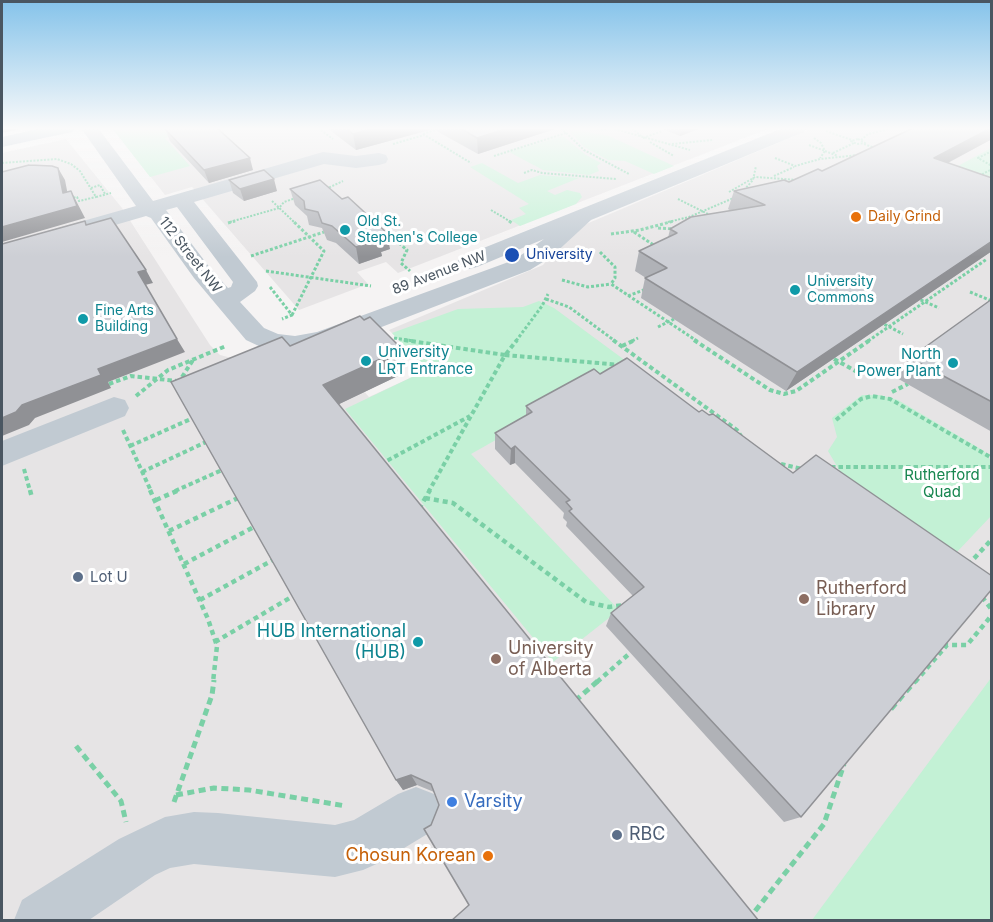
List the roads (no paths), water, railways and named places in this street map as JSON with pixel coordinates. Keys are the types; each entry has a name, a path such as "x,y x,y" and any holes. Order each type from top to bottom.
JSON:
{"street":[{"name":"112 Street NW","path":"121,171 148,208 158,214 225,300 254,332"},
{"path":"2,251 277,171"},
{"name":"89 Avenue NW","path":"254,332 395,290 584,215 708,171"},
{"path":"188,196 245,282 246,286 240,292 225,300"},
{"path":"254,332 273,342 296,345 322,340 528,262 543,252 584,215"},
{"path":"12,460 111,396"},
{"path":"42,921 151,850 194,838 335,851 363,844 416,812"}],"place":[{"name":"Daily Grind","path":"856,217"},
{"name":"Old St. Stephen's College","path":"345,230"},
{"name":"University","path":"512,255"},
{"name":"University Commons","path":"795,290"},
{"name":"Fine Arts Building","path":"83,319"},
{"name":"University LRT Entrance","path":"366,361"},
{"name":"North Power Plant","path":"953,363"},
{"name":"Lot U","path":"78,577"},
{"name":"Rutherford Library","path":"804,599"},
{"name":"HUB International (HUB)","path":"418,642"},
{"name":"University of Alberta","path":"496,659"},
{"name":"Varsity","path":"452,802"},
{"name":"RBC","path":"617,835"},
{"name":"Chosun Korean","path":"488,856"}],"park label":[{"name":"Rutherford Quad","path":"942,484"}]}
